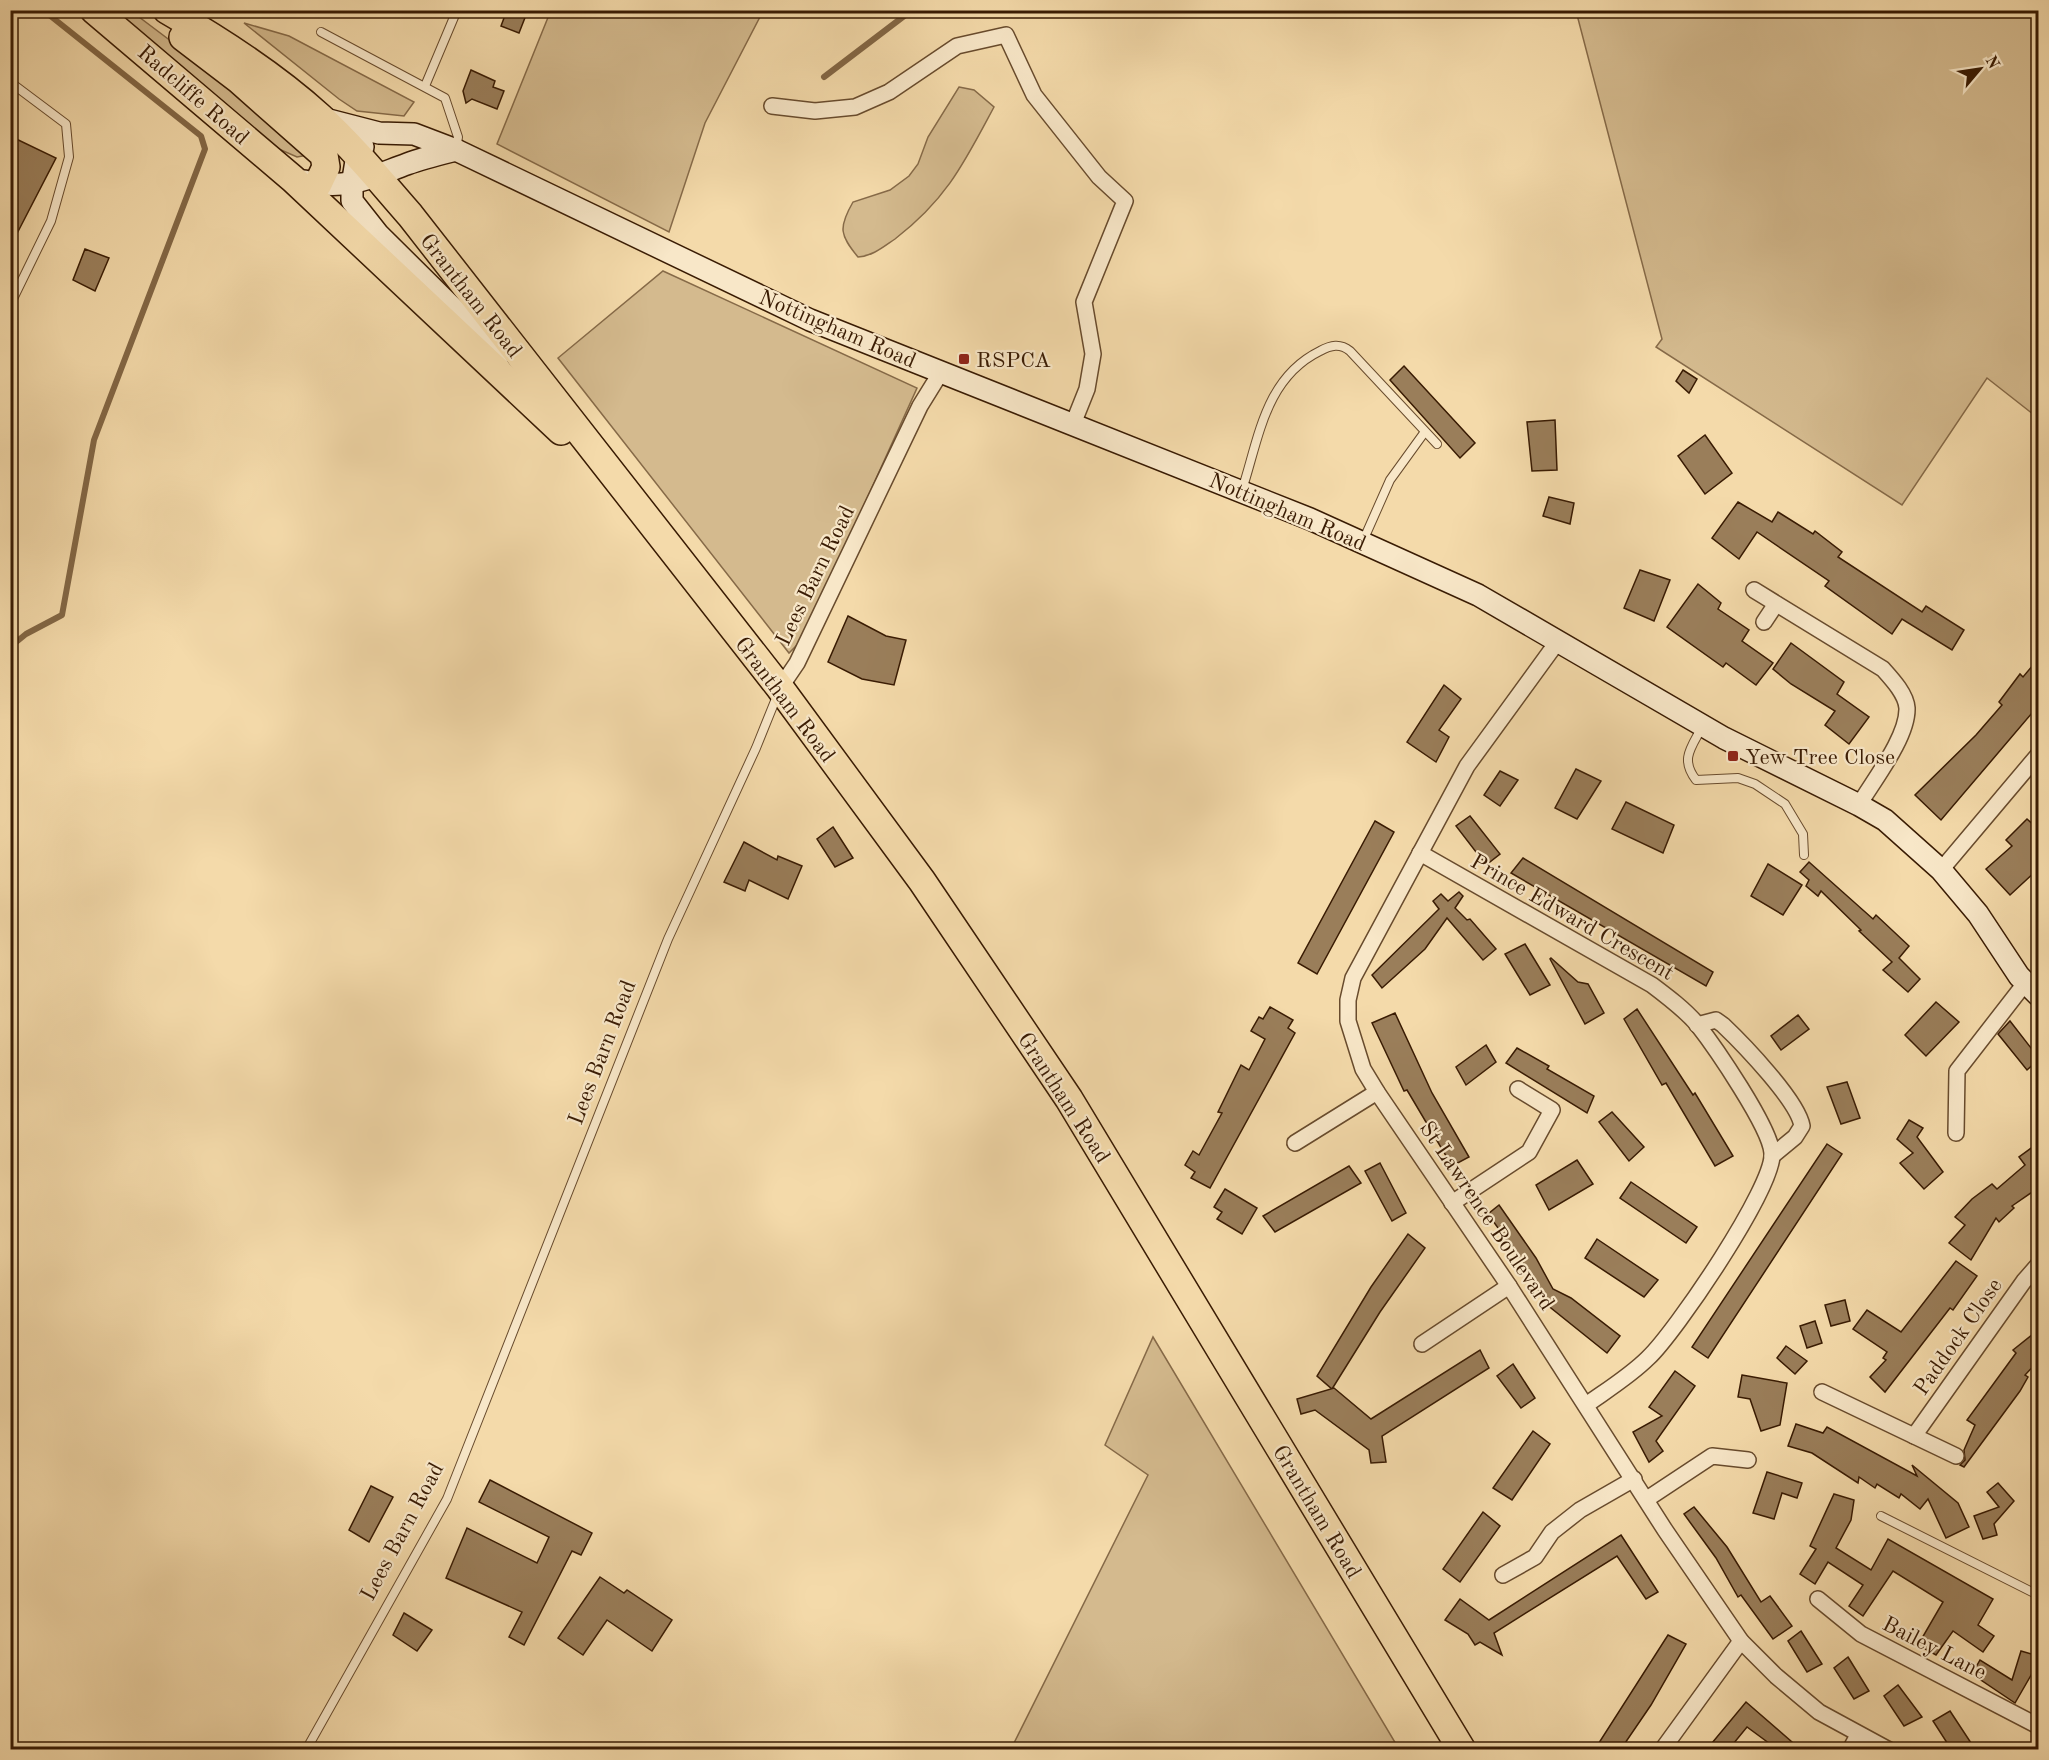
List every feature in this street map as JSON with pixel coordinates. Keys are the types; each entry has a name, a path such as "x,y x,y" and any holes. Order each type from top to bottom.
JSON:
{"highway":[{"name":"Radcliffe Road","path":"94,10 305,181"},
{"path":"149,10 238,79 324,155 326,167 305,181"},
{"name":"Radcliffe Road","path":"166,10 208,34 264,71 320,117"},
{"name":"Grantham Road","path":"320,117 410,215 615,480 780,688 922,881 1069,1099 1462,1749"},
{"name":"Grantham Road","path":"305,181 507,382 615,480"}],"street":[{"path":"772,106 815,111 855,107 889,92 957,46 1006,34 1034,94 1099,177 1125,201 1084,302 1093,354 1087,389 1073,424"},
{"name":"Nottingham Road","path":"320,117 379,133 414,134 456,150 810,320 1363,542 1478,595 1703,726 1885,820 1941,870 1978,914 2001,952 2032,989"},
{"path":"379,133 357,155 351,185 352,201 369,224 486,341 507,382"},
{"path":"305,181 351,185 407,164 456,150"},
{"name":"Lees Barn Road","path":"780,688 797,663 920,406 941,372"},
{"path":"1754,590 1883,669 1898,686 1907,708 1901,732 1859,805"},
{"path":"1764,622 1776,604"},
{"name":"St Lawrence Boulevard","path":"1558,641 1467,766 1359,964 1348,1000 1348,1021 1352,1036 1364,1069 1377,1092 1509,1286 1741,1641 1776,1676 1819,1712 1858,1735 1889,1749"},
{"path":"1941,870 2038,755"},
{"name":"Prince Edward Crescent","path":"1420,853 1652,985 1678,1005 1697,1025 1764,1128 1772,1156"},
{"path":"1956,1133 1957,1071 2032,989"},
{"path":"1586,1405 1647,1360 1671,1334 1760,1195 1772,1156 1795,1137 1802,1126 1800,1116 1768,1073 1723,1025 1716,1020 1697,1025"},
{"path":"1452,1203 1528,1152 1552,1110 1518,1089"},
{"path":"1295,1143 1377,1092"},
{"name":"Paddock Close","path":"1914,1436 2024,1281 2038,1265"},
{"path":"1422,1344 1509,1286"},
{"path":"1822,1392 1956,1456"},
{"path":"1647,1499 1712,1456 1748,1460"},
{"path":"1503,1575 1535,1557 1552,1532 1580,1510 1634,1479"},
{"name":"Bailey Lane","path":"1818,1599 1861,1634 2038,1726"},
{"path":"1662,1749 1741,1641"},
{"path":"1850,1749 1858,1735"}],"lane":[{"path":"425,86 457,10"},
{"path":"321,32 445,98 458,137 456,150"},
{"path":"10,82 66,124 69,157 51,221 10,306"},
{"path":"1241,492 1256,434 1280,387 1306,360 1332,346 1338,345 1350,351 1424,433 1437,444"},
{"path":"1363,542 1390,480 1424,433"},
{"name":"Lees Barn Road","path":"306,1749 447,1499 668,939 756,748 780,688"},
{"path":"1703,726 1687,757 1688,769 1696,780 1738,778 1755,784 1785,804 1803,834 1804,855"},
{"path":"1881,1516 2038,1595"}],"shaded area":[{"path":"551,10 763,11 705,123 669,232 497,144"},
{"path":"105,11 131,11 196,60 308,155 297,157 272,146"},
{"path":"1576,11 2038,11 2038,418 1987,378 1902,505 1656,347 1662,339"},
{"path":"244,23 289,36 414,102 404,116 357,111"},
{"path":"959,87 974,90 994,107 963,163 941,194 913,224 878,251 858,257 843,231 845,218 853,202 890,190 909,176 918,164 928,137"},
{"path":"663,271 917,388 804,638 789,653 558,358"},
{"path":"1153,1337 1399,1749 1011,1749 1148,1475 1105,1445"}],"building":[{"path":"507,10 528,10 519,33 501,26"},
{"path":"471,70 495,81 493,87 504,91 497,109 472,99 466,103 463,91"},
{"path":"10,136 56,158 10,247"},
{"path":"85,249 109,258 95,291 73,280"},
{"path":"1404,366 1475,443 1460,458 1390,380"},
{"path":"1683,370 1697,379 1689,393 1676,381"},
{"path":"1555,420 1557,470 1532,471 1527,422"},
{"path":"1705,435 1732,473 1705,494 1678,456"},
{"path":"1549,497 1574,503 1570,524 1543,516"},
{"path":"1738,502 1772,522 1778,512 1813,534 1815,531 1842,552 1838,557 1922,612 1926,606 1964,630 1952,650 1902,619 1892,634 1825,586 1829,581 1757,532 1739,559 1712,538"},
{"path":"1640,570 1670,580 1654,621 1624,608"},
{"path":"1698,584 1721,603 1718,609 1749,630 1742,641 1773,663 1756,685 1726,663 1723,667 1667,627"},
{"path":"848,616 886,636 906,640 894,685 862,679 828,662"},
{"path":"1791,643 1844,682 1837,694 1869,717 1849,744 1825,725 1835,711 1791,684 1773,669"},
{"path":"2038,659 2038,706 1941,820 1915,795 1976,735 2002,705 1999,702 2020,674 2023,677"},
{"path":"1444,685 1461,699 1439,730 1449,737 1436,762 1407,742"},
{"path":"1576,769 1601,781 1577,819 1555,808"},
{"path":"1500,771 1518,780 1500,806 1484,795"},
{"path":"1626,802 1674,825 1663,853 1612,829"},
{"path":"1470,816 1500,854 1486,865 1456,826"},
{"path":"2027,819 2038,829 2038,869 2010,895 1986,869 2012,846 2006,840"},
{"path":"1375,821 1394,832 1317,974 1298,963"},
{"path":"833,827 853,858 835,867 817,839"},
{"path":"744,842 777,860 778,856 802,866 788,899 749,880 745,891 724,882"},
{"path":"1523,858 1713,972 1706,986 1511,873"},
{"path":"1809,862 1873,919 1876,915 1909,946 1899,958 1920,979 1908,992 1883,970 1892,962 1821,891 1818,896 1806,886 1809,880 1800,872"},
{"path":"1768,864 1802,885 1783,915 1751,896"},
{"path":"1459,892 1463,896 1455,908 1467,920 1470,919 1496,949 1483,960 1447,918 1425,949 1382,988 1372,975 1439,909 1433,901 1441,894 1448,901"},
{"path":"1525,944 1550,985 1530,995 1505,954"},
{"path":"1551,958 1578,982 1588,984 1604,1013 1585,1024"},
{"path":"1936,1002 1959,1022 1926,1056 1905,1035"},
{"path":"1270,1007 1293,1020 1288,1028 1295,1033 1210,1188 1191,1178 1195,1172 1185,1165 1193,1151 1199,1155 1222,1113 1218,1112 1241,1065 1249,1070 1265,1039 1251,1031 1259,1017 1263,1019"},
{"path":"1637,1009 1693,1095 1695,1093 1733,1156 1715,1166 1666,1083 1662,1085 1624,1019"},
{"path":"1395,1013 1432,1093 1469,1157 1452,1166 1407,1090 1404,1091 1372,1023"},
{"path":"1798,1015 1809,1029 1781,1050 1771,1036"},
{"path":"2010,1021 2038,1057 2038,1060 2027,1070 1998,1034"},
{"path":"1486,1045 1496,1062 1466,1085 1456,1067"},
{"path":"1517,1048 1549,1066 1547,1069 1594,1096 1587,1113 1506,1063"},
{"path":"1847,1082 1860,1118 1841,1124 1827,1087"},
{"path":"1612,1112 1644,1147 1629,1161 1599,1122"},
{"path":"1909,1120 1923,1128 1917,1137 1943,1172 1924,1189 1900,1163 1913,1153 1897,1139"},
{"path":"2038,1143 2038,1188 2012,1206 2014,1208 1999,1222 1996,1218 1971,1260 1949,1243 1965,1225 1955,1217 1972,1199 1992,1184 1997,1189 2025,1165 2019,1157"},
{"path":"1827,1144 1842,1154 1708,1358 1692,1347"},
{"path":"1577,1160 1593,1184 1549,1210 1536,1185"},
{"path":"1380,1163 1406,1213 1392,1221 1365,1171"},
{"path":"1349,1166 1361,1183 1275,1232 1263,1216"},
{"path":"1631,1182 1697,1227 1686,1243 1620,1198"},
{"path":"1225,1189 1257,1208 1242,1234 1217,1219 1222,1212 1214,1207"},
{"path":"1499,1205 1536,1258 1553,1289 1571,1298 1620,1336 1607,1353 1546,1304 1523,1263 1488,1214"},
{"path":"1408,1234 1425,1248 1380,1312 1332,1389 1317,1376 1371,1287"},
{"path":"1597,1239 1658,1280 1644,1297 1585,1258"},
{"path":"1956,1261 1977,1276 1953,1310 1950,1308 1885,1392 1870,1377 1886,1360 1883,1358 1887,1352 1853,1329 1867,1310 1901,1332"},
{"path":"1845,1300 1850,1321 1831,1326 1825,1305"},
{"path":"1815,1321 1822,1343 1807,1348 1800,1326"},
{"path":"2038,1330 2038,1361 2025,1375 2028,1377 2020,1391 1964,1467 1960,1465 1965,1460 1964,1450 1975,1425 1967,1420 2016,1353 2013,1350"},
{"path":"1786,1346 1807,1361 1795,1374 1777,1358"},
{"path":"1480,1350 1489,1368 1382,1436 1386,1462 1371,1463 1369,1450 1315,1410 1301,1414 1297,1399 1334,1388 1371,1419"},
{"path":"1513,1364 1535,1398 1521,1408 1497,1376"},
{"path":"1675,1371 1695,1386 1656,1441 1663,1451 1649,1462 1633,1432 1662,1416 1649,1407"},
{"path":"1742,1375 1787,1383 1780,1425 1761,1431 1750,1399 1738,1397"},
{"path":"1796,1424 1823,1433 1827,1427 1917,1476 1912,1465 1958,1503 1969,1527 1946,1538 1928,1499 1920,1509 1901,1494 1899,1498 1877,1484 1875,1488 1859,1477 1858,1483 1812,1453 1788,1446"},
{"path":"1533,1431 1550,1444 1512,1500 1493,1488"},
{"path":"1767,1472 1802,1483 1797,1498 1782,1493 1774,1519 1753,1513"},
{"path":"490,1480 592,1533 581,1555 572,1551 524,1645 509,1637 522,1612 446,1578 467,1528 537,1563 549,1537 479,1502"},
{"path":"1998,1483 2014,1501 1994,1524 1997,1535 1983,1539 1974,1516 1999,1507 1987,1492"},
{"path":"371,1486 393,1497 369,1542 349,1530"},
{"path":"1834,1494 1854,1500 1851,1520 1836,1548 1871,1570 1888,1539 1993,1599 1978,1625 1994,1636 1983,1652 1953,1631 1936,1655 1918,1645 1943,1602 1893,1571 1863,1616 1849,1606 1863,1585 1828,1562 1815,1584 1800,1574 1816,1549 1810,1546"},
{"path":"1694,1507 1727,1547 1761,1602 1770,1596 1792,1626 1773,1639 1741,1595 1738,1597 1716,1558 1684,1514"},
{"path":"1483,1512 1500,1526 1460,1582 1443,1569"},
{"path":"1621,1535 1658,1592 1646,1599 1617,1556 1494,1633 1502,1655 1480,1642 1475,1645 1468,1634 1445,1620 1460,1599 1489,1620"},
{"path":"600,1577 624,1593 627,1590 672,1620 652,1651 607,1620 583,1655 558,1638"},
{"path":"404,1613 432,1630 417,1651 393,1635"},
{"path":"1801,1631 1822,1664 1807,1672 1788,1641"},
{"path":"1668,1635 1686,1644 1651,1705 1621,1749 1595,1749"},
{"path":"2021,1651 2038,1656 2038,1671 2034,1670 2015,1703 1972,1674 1980,1660 2012,1680"},
{"path":"1848,1657 1869,1691 1854,1699 1834,1668"},
{"path":"1898,1685 1922,1717 1904,1726 1884,1696"},
{"path":"1746,1702 1800,1749 1777,1749 1747,1727 1729,1749 1707,1749"},
{"path":"1950,1711 1975,1749 1951,1749 1933,1721"}],"waterway":[{"path":"10,647 26,634 62,615 94,440 205,149 201,136 43,10"},
{"path":"824,77 912,10"}],"place":[{"name":"RSPCA","path":"964,359"},
{"name":"Yew Tree Close","path":"1733,756"}]}
